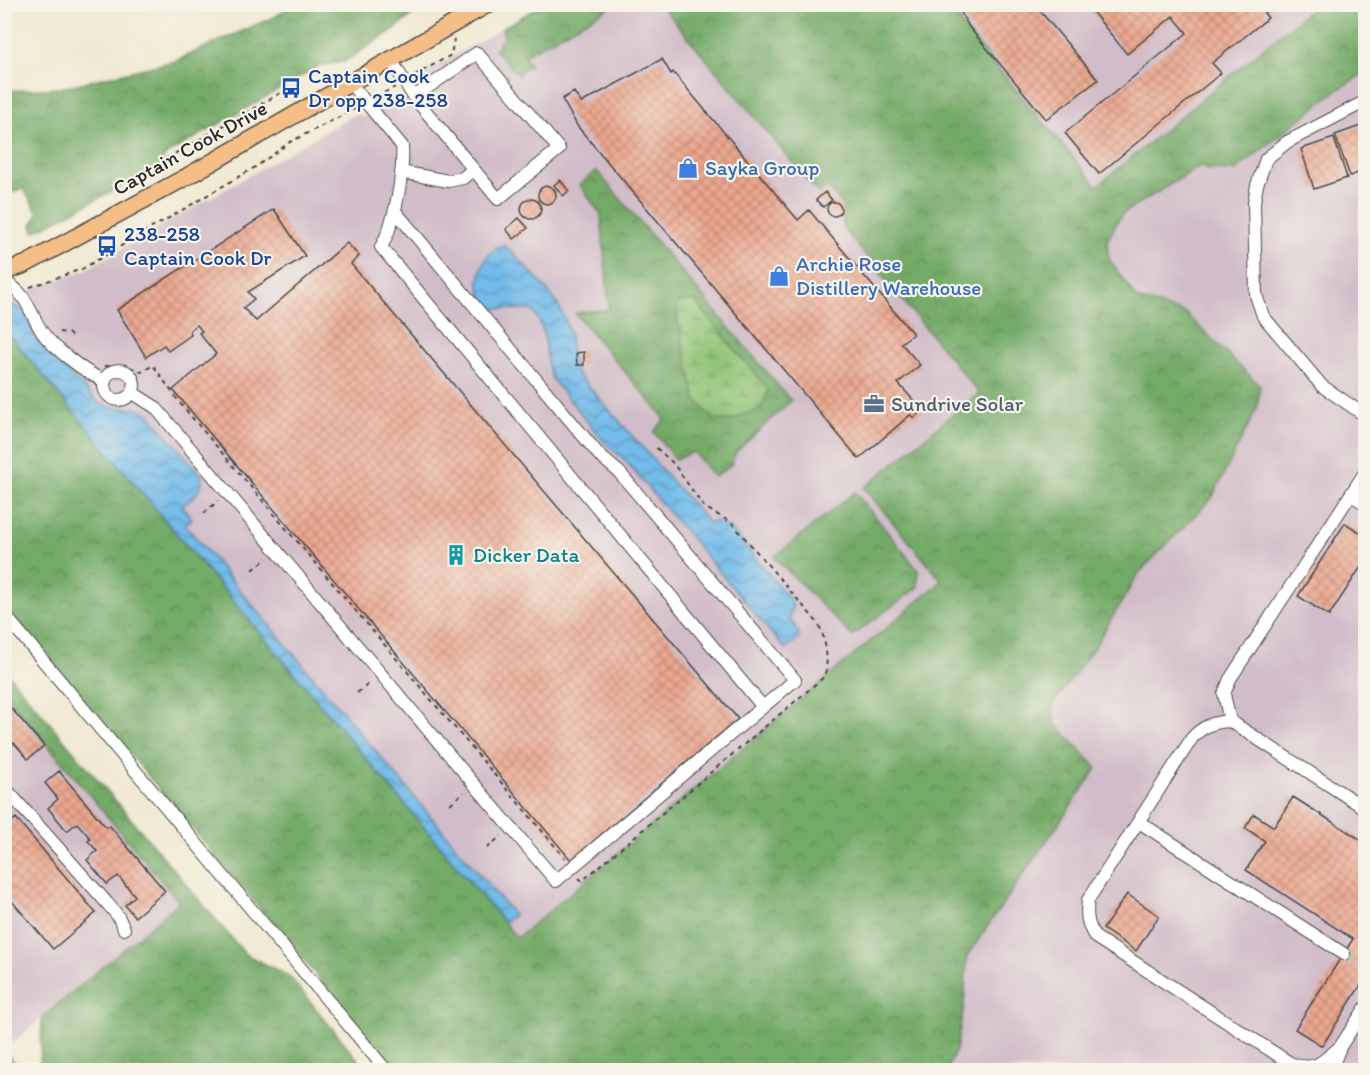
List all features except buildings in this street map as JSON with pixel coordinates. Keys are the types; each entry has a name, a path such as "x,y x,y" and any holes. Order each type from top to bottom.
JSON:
{"main road":[{"name":"Captain Cook Drive","path":"4,272 26,264 188,176 488,4"}],"street":[{"path":"392,60 414,97 498,199 559,149 477,53 414,97"},
{"path":"350,83 402,146 395,211 391,228 381,247 763,707"},
{"path":"1365,101 1287,142 1266,159 1254,202 1256,296 1263,316 1322,387 1365,416"},
{"path":"401,172 448,181 463,178 473,169"},
{"path":"133,393 155,407 556,881 795,680 619,472 600,456 395,211"},
{"path":"4,281 19,291 30,306 44,334 95,377 105,381"},
{"path":"124,371 134,380 133,393 122,400 113,399 106,394 105,381 110,373 124,371"},
{"path":"1230,721 1224,694 1230,679 1365,471"},
{"path":"1351,495 1365,504"},
{"path":"4,614 386,1071"},
{"path":"1340,1047 1316,1067 1304,1068 1290,1063 1095,937 1086,915 1088,900 1196,733 1201,728 1215,722 1230,721 1365,808"},
{"path":"5,790 118,916 124,929"},
{"path":"1139,822 1344,954"},
{"path":"1331,1071 1340,1047 1365,1007"}],"path":[{"path":"19,291 82,269 257,166 290,142 367,103 451,55 458,22"},
{"path":"167,158 291,87"},
{"path":"99,366 124,365 142,372 153,364 179,402 570,863"},
{"path":"239,483 244,479"},
{"path":"204,513 223,497"},
{"path":"287,541 293,536"},
{"path":"253,570 271,554"},
{"path":"392,665 398,660"},
{"path":"357,693 375,678"},
{"path":"485,775 491,770"},
{"path":"450,804 468,789"},
{"path":"522,818 528,813"},
{"path":"487,848 505,832"}],"shaded area":[{"path":"542,5 661,5 818,193 827,187 842,204 843,228 979,393 864,488 943,581 517,938 5,329 4,300 11,297 19,301 30,296 29,290 85,270 357,113 362,117 385,104 381,98 387,95 394,103 404,96 399,88"},
{"path":"951,5 1316,5 1097,187 965,29"},
{"path":"1365,72 1365,1070 947,1070 956,1050 964,1005 967,956 1096,768 1054,722 1053,704 1095,646 1139,573 1212,498 1185,313 1137,299 1109,259 1106,241 1122,214 1202,165 1332,94"},
{"path":"4,694 180,902 5,1049 4,1049"}],"green space":[{"path":"606,4 609,8 524,55 530,65 520,71 519,76 495,50 504,36 502,28 542,5"},
{"path":"291,5 425,5 395,29 344,62 319,66 164,156 162,165 34,232 32,225 38,213 23,188 5,195 5,91 60,88 175,61 280,14"},
{"path":"661,5 950,5 965,29 1097,186 1316,5 1365,5 1365,72 1332,94 1235,171 1207,170 1202,165 1122,214 1107,241 1109,259 1137,299 1185,313 1260,386 1257,408 1212,498 1139,573 1095,646 1053,704 1054,722 1097,768 967,956 964,1005 956,1050 947,1070 396,1070 5,606 4,329 517,938 942,581 864,488 979,393 843,228 842,204 827,187 818,193"},
{"path":"596,170 791,401 736,452 731,465 714,477 694,452 675,459 654,432 665,419 575,313 609,309 601,215 580,185","holes":["694,300 767,390 761,408 714,420 696,399 677,316"]},
{"path":"694,300 768,390 761,408 731,420 713,420 696,399 677,316 678,303"},
{"path":"855,492 918,570 918,587 852,636 774,557"},
{"path":"4,669 245,954 289,976 360,1062 364,1070 5,1070 5,1052 19,1067 40,1066 42,1018 179,902 5,694"}],"water":[{"path":"504,246 537,278 560,308 569,331 576,372 709,523 716,521 731,529 790,599 793,608 789,618 798,631 799,638 785,649 622,457 607,445 552,379 542,327 532,310 492,308 484,299 479,286 480,271 487,257"},
{"path":"11,306 24,311 36,340 99,403 111,407 139,409 148,413 201,474 200,489 182,506 192,519 185,525 514,915 504,922 5,330 4,312"}],"tunnel":[{"path":"1344,954 1366,968"}],"place":[{"name":"Captain Cook Dr opp 238-258","path":"291,88"},
{"name":"Sayka Group","path":"688,168"},
{"name":"238-258 Captain Cook Dr","path":"107,246"},
{"name":"Archie Rose Distillery Warehouse","path":"779,276"},
{"name":"Sundrive Solar","path":"874,404"},
{"name":"Dicker Data","path":"456,555"}]}
